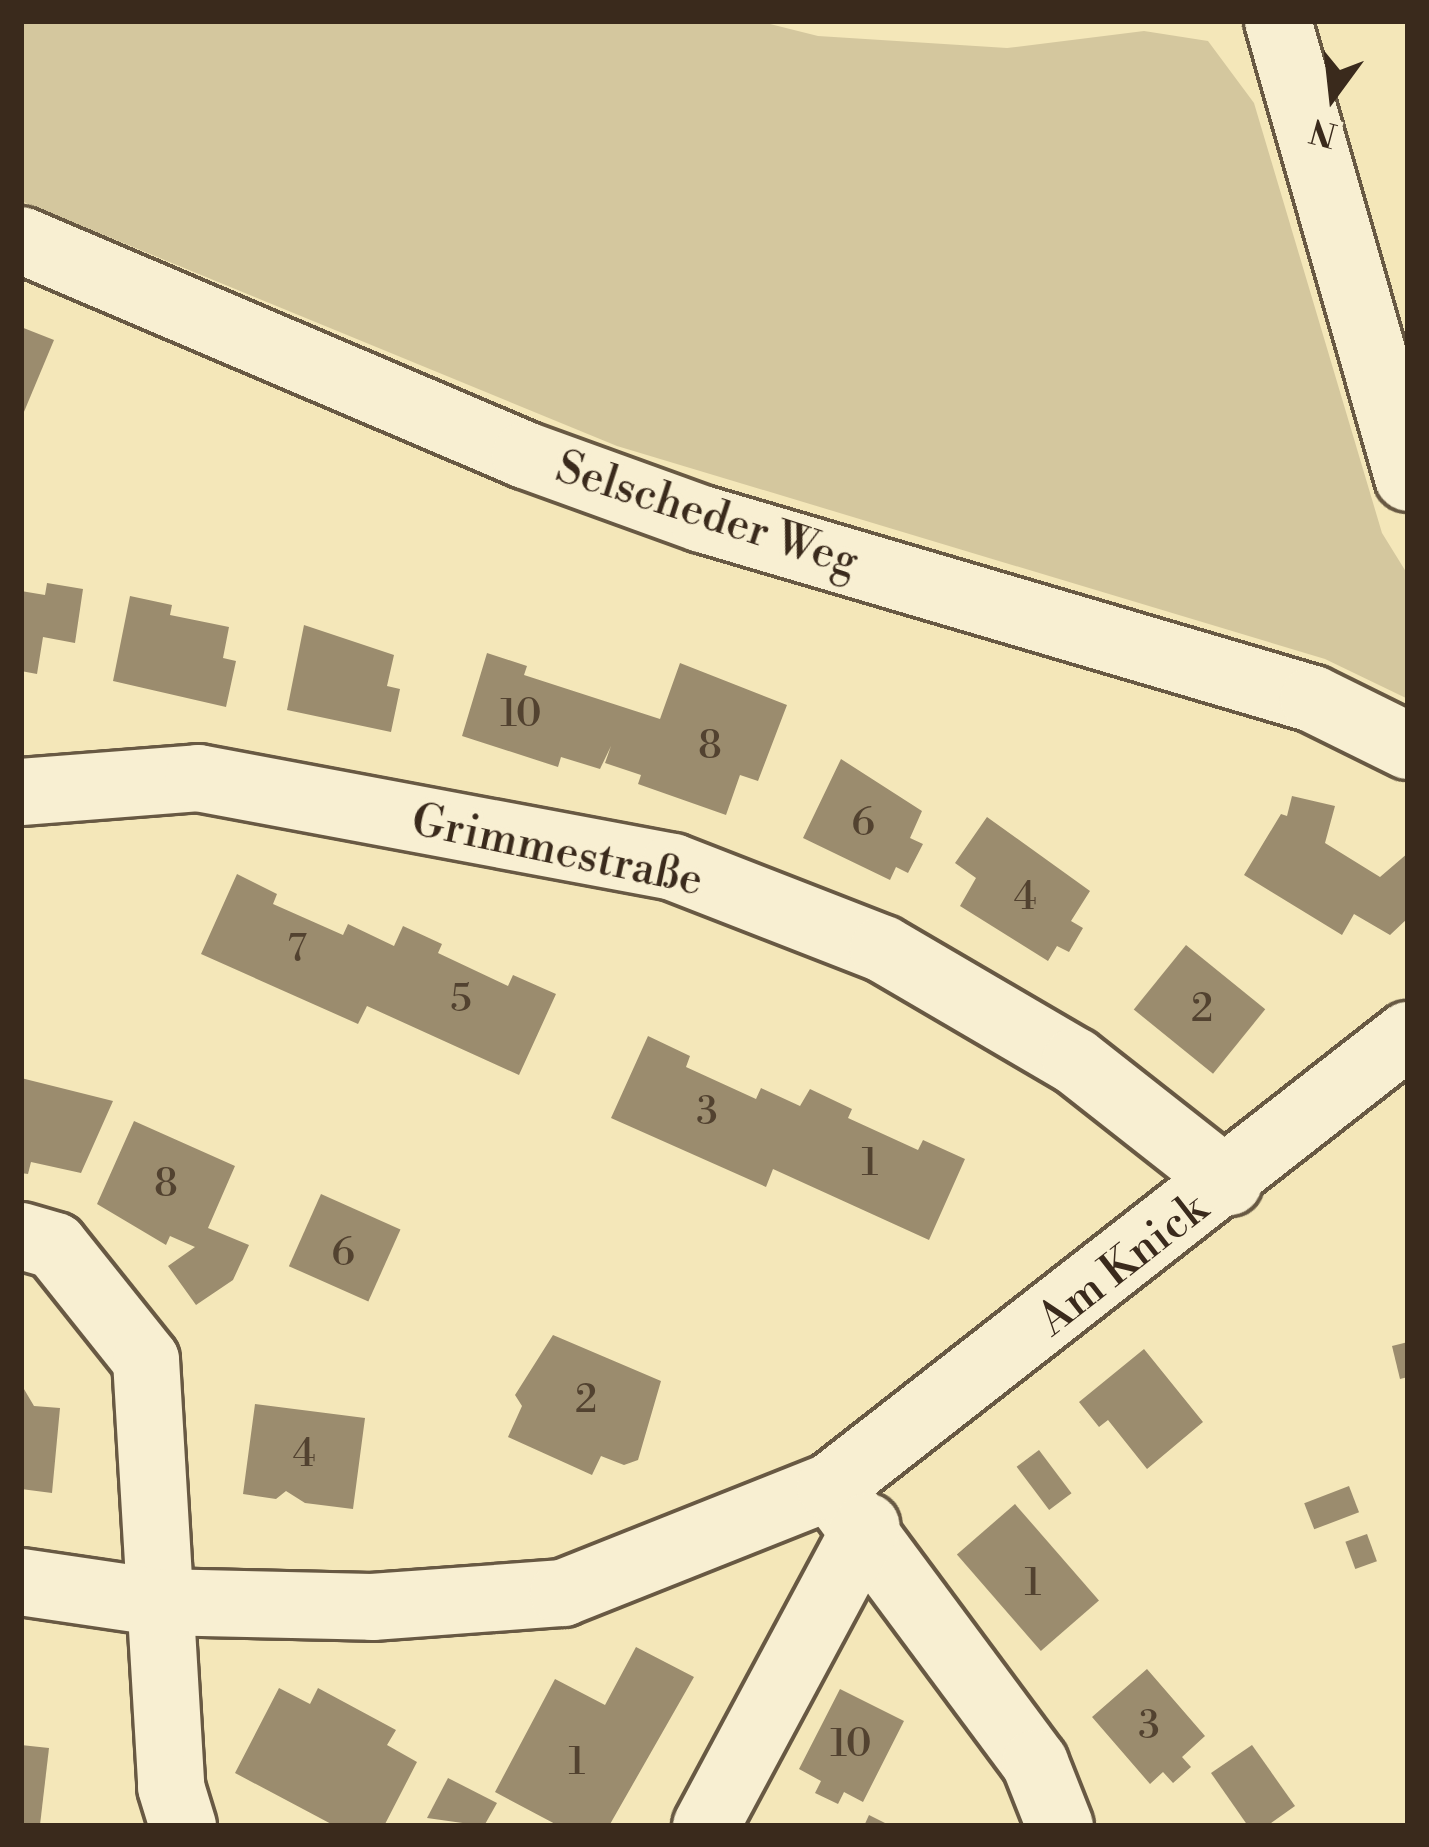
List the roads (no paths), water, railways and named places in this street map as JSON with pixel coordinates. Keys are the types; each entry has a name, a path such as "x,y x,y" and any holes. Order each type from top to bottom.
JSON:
{"street":[{"path":"1278,21 1408,478"},
{"name":"Selscheder Weg","path":"21,240 547,463 702,519 1312,699 1408,746"},
{"name":"Grimmestraße","path":"21,792 198,778 674,867 883,949 1075,1061 1229,1182"},
{"name":"Am Knick","path":"21,1582 158,1602 372,1607 563,1593 849,1506 1408,1035"},
{"path":"21,1236 56,1246 146,1360 171,1787 183,1826"},
{"path":"849,1506 1035,1763 1060,1826"},
{"name":"Am Knick","path":"706,1826 849,1506"}]}
